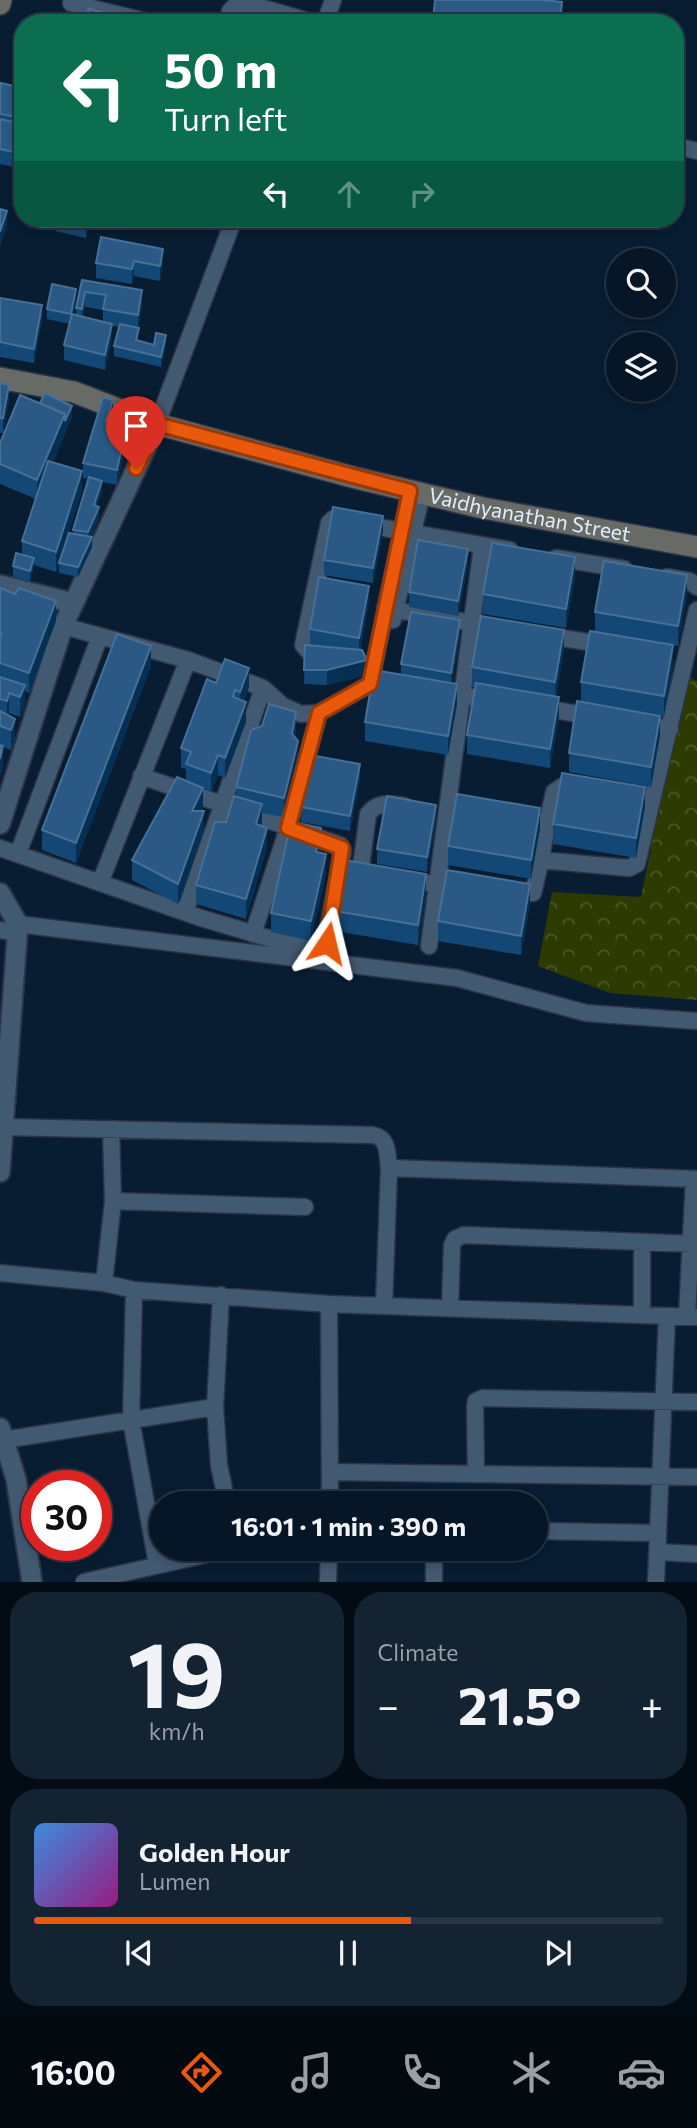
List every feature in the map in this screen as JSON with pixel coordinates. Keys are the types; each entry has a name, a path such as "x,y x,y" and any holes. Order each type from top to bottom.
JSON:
{"main road":[{"name":"Vaidhyanathan Street","path":"0,378 74,391 157,424 416,492 483,508 697,547"}],"street":[{"path":"71,3 116,14"},
{"path":"231,14 235,6 253,5 284,14"},
{"path":"0,824 63,626 157,424 231,228"},
{"path":"375,684 367,662 407,532 416,492"},
{"path":"336,657 310,653 303,645 322,582 329,523 333,519 690,581 697,587"},
{"path":"429,946 437,884 441,810 463,695 482,546"},
{"path":"0,585 74,603"},
{"path":"386,602 497,627"},
{"path":"375,684 386,602"},
{"path":"541,860 629,867 637,864 648,797 670,729 679,658 697,610"},
{"path":"63,626 188,660 263,688 293,711 311,715 375,684 463,695 670,729"},
{"path":"521,631 621,648"},
{"path":"18,853 100,636"},
{"path":"100,883 188,660"},
{"path":"185,912 263,688"},
{"path":"253,933 288,828 319,713"},
{"path":"0,848 185,912 288,944 324,947 343,851 340,845 141,776"},
{"path":"339,873 533,893 554,792 558,788 602,791"},
{"path":"373,877 368,814 374,807 383,804 441,810"},
{"path":"510,818 547,823"},
{"path":"0,893 12,929 0,1171"},
{"path":"12,929 457,978 586,1013 697,1021"},
{"path":"4,1126 381,1137 385,1142 389,1168 384,1306"},
{"path":"104,1283 113,1201 111,1129"},
{"path":"0,1273 104,1283 134,1290 329,1304 692,1316 696,1179 389,1168"},
{"path":"113,1201 305,1207"},
{"path":"450,1308 452,1245 464,1235 694,1243"},
{"path":"642,1242 642,1315"},
{"path":"134,1290 131,1420 157,1564"},
{"path":"221,1295 215,1407 219,1465 224,1491"},
{"path":"329,1304 330,1491"},
{"path":"656,1582 667,1316"},
{"path":"476,1474 476,1401 483,1398 697,1402"},
{"path":"32,1582 1,1434 131,1420 215,1407"},
{"path":"330,1472 697,1477"},
{"path":"548,1531 658,1533"},
{"path":"657,1552 697,1554"},
{"path":"84,1582 172,1561"},
{"path":"328,1582 329,1561"},
{"path":"434,1561 434,1582"}],"green space":[{"path":"686,676 697,681 697,1000 610,993 538,966 552,892 641,897"}],"building":[{"path":"435,0 562,2 561,14 434,14"},
{"path":"89,9 109,14 87,14"},
{"path":"1,83 14,86 14,116 0,114"},
{"path":"0,119 14,122 14,152 0,149"},
{"path":"0,209 7,211 0,232"},
{"path":"101,237 163,249 160,266 134,261 132,269 96,263"},
{"path":"82,280 142,290 138,315 103,309 106,295 85,292 82,309 76,308"},
{"path":"52,284 76,289 71,314 47,309"},
{"path":"0,298 42,305 34,349 0,342"},
{"path":"72,314 112,324 105,355 64,345"},
{"path":"120,324 139,328 136,340 154,345 156,333 166,335 161,357 114,346"},
{"path":"0,383 9,385 3,418 0,418"},
{"path":"45,393 72,406 65,421 65,414 40,403"},
{"path":"20,395 65,414 37,480 0,464 0,443"},
{"path":"103,397 113,400 106,421 134,430 132,440 124,438 117,470 83,463"},
{"path":"48,461 82,471 56,552 22,541"},
{"path":"89,477 102,481 94,505 99,507 88,532 73,530"},
{"path":"333,507 383,516 373,568 324,560"},
{"path":"69,533 92,537 78,567 59,563"},
{"path":"418,540 468,549 458,601 409,592"},
{"path":"492,543 575,557 566,609 483,594"},
{"path":"16,553 34,558 30,571 13,566"},
{"path":"604,561 687,575 678,626 595,612"},
{"path":"319,577 369,586 359,638 310,629"},
{"path":"0,588 15,594 19,588 56,601 29,673 0,663"},
{"path":"411,612 460,620 451,673 401,664"},
{"path":"481,616 564,630 555,682 472,667"},
{"path":"590,631 673,645 664,696 581,682"},
{"path":"117,634 151,646 76,843 42,830"},
{"path":"305,645 362,650 367,660 327,670 304,670"},
{"path":"225,659 249,668 240,692 235,690 233,697 246,702 225,758 218,755 211,773 186,764 191,752 181,748 207,679 216,683"},
{"path":"374,670 457,684 448,736 365,722"},
{"path":"0,677 25,685 20,697 9,693 7,701 0,699"},
{"path":"476,683 559,697 550,749 467,735"},
{"path":"577,701 660,716 651,767 569,753"},
{"path":"269,704 296,712 292,734 298,741 284,798 236,787 251,730 262,726"},
{"path":"0,711 15,719 11,730 0,726"},
{"path":"310,755 360,764 350,816 301,807"},
{"path":"562,773 645,787 636,838 553,824"},
{"path":"177,777 203,788 192,811 204,811 178,884 132,860"},
{"path":"457,794 540,808 531,860 448,846"},
{"path":"234,796 262,804 256,824 267,828 246,899 196,885 215,822 226,822"},
{"path":"387,796 436,805 427,857 377,849"},
{"path":"291,822 321,828 316,852 326,854 311,921 271,913"},
{"path":"344,860 426,874 418,925 335,911"},
{"path":"447,870 530,884 521,936 438,921"}],"route":[{"path":"136,468 157,424 410,491 370,684 319,713 288,828 340,845 342,848 327,943"}]}
